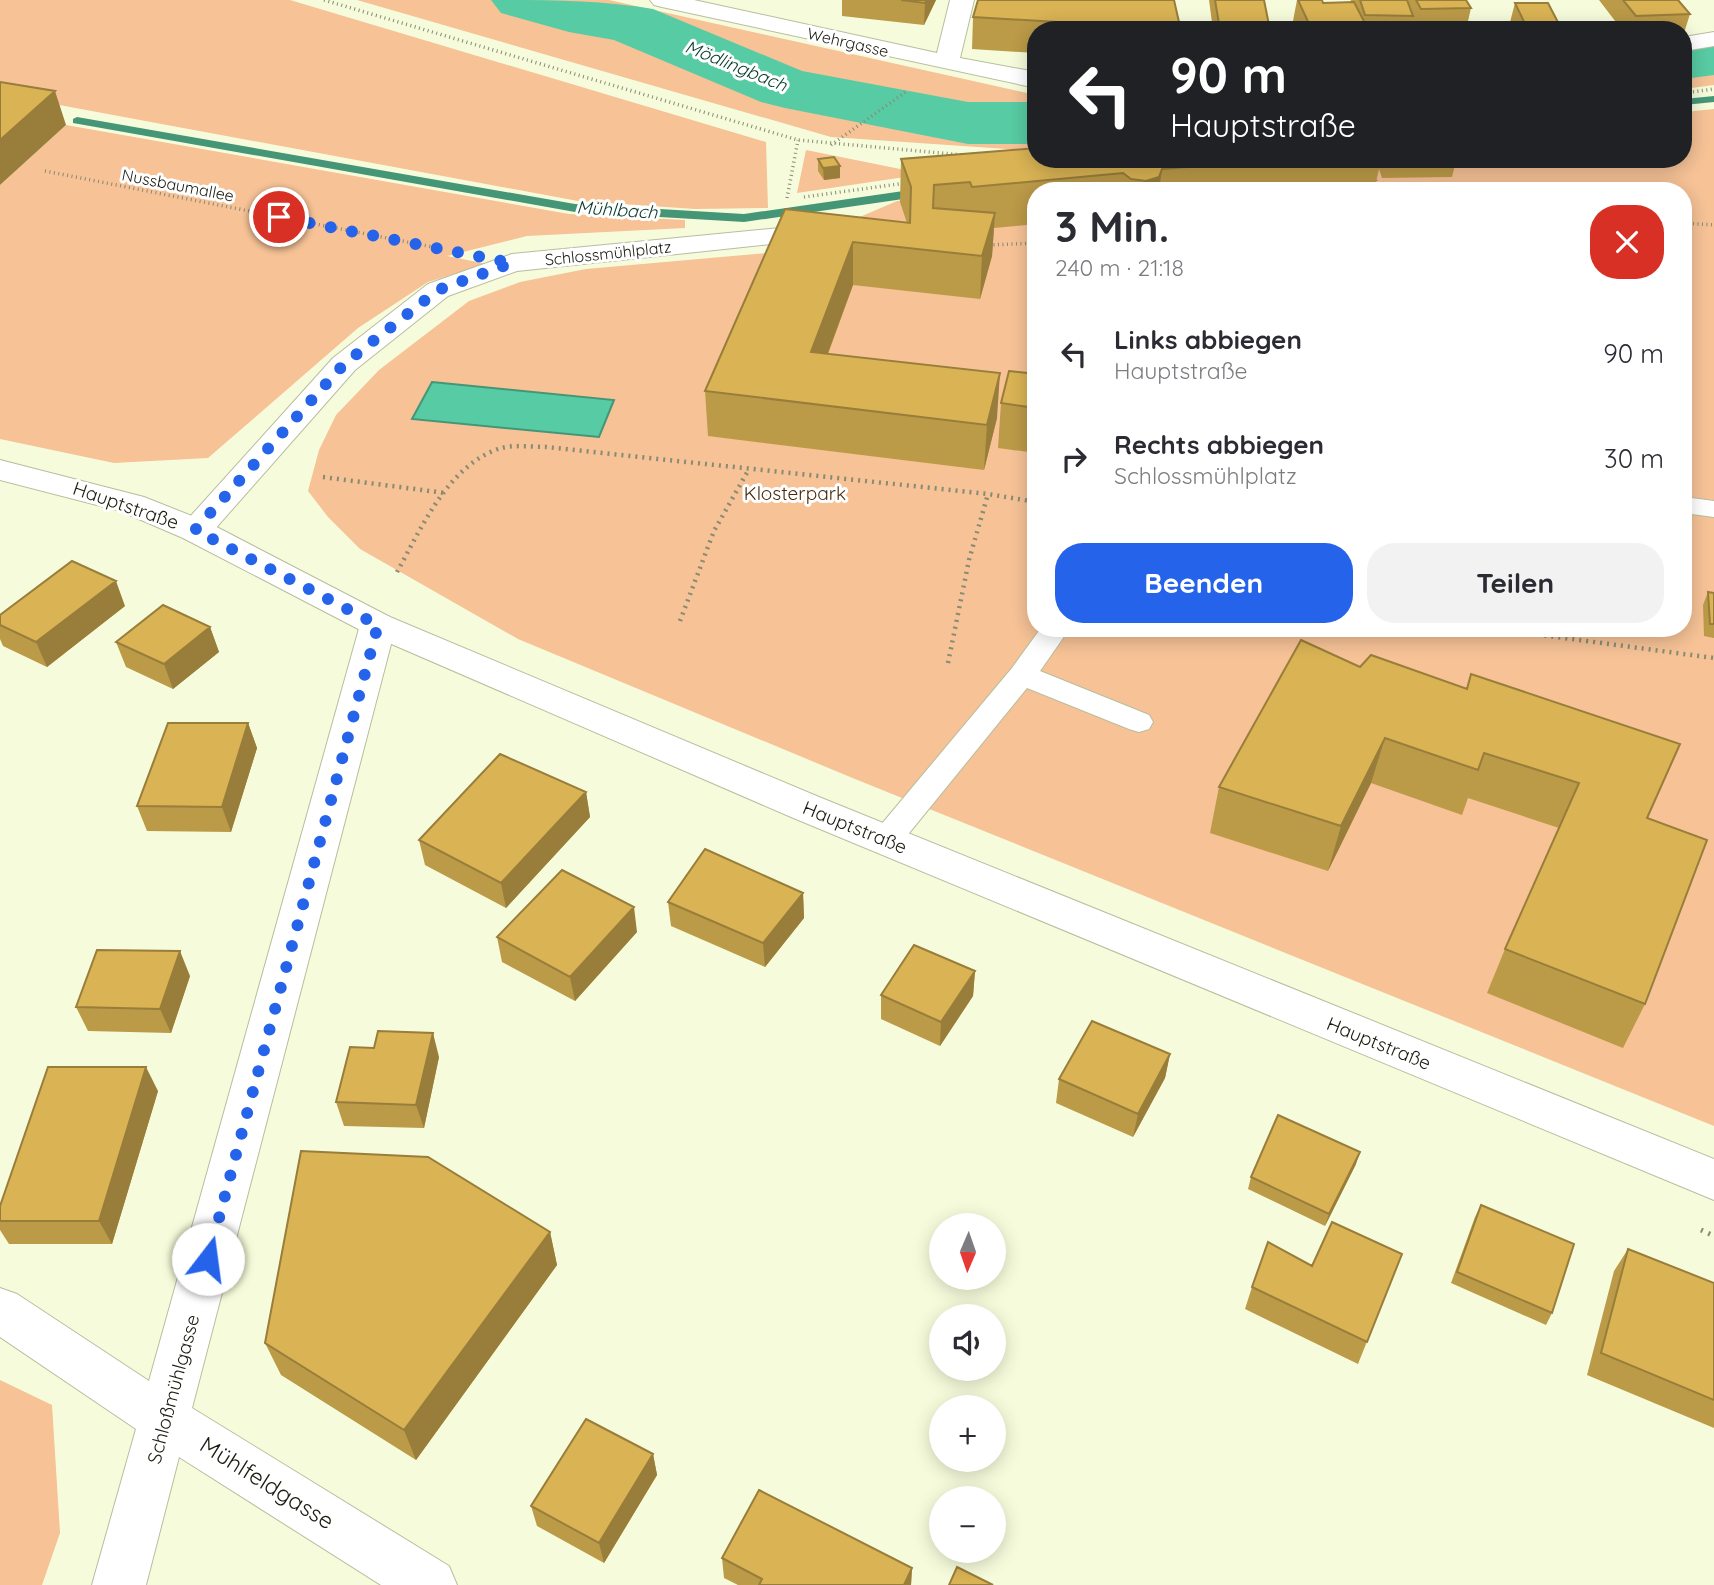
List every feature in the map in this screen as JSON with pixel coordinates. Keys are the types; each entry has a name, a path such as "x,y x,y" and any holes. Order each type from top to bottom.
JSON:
{"street":[{"name":"Wehrgasse","path":"662,0 1027,78"},
{"path":"947,63 962,0"},
{"path":"1692,43 1714,39"},
{"name":"Schlossmühlplatz","path":"195,530 344,364 438,290 512,263 788,220"},
{"name":"Hauptstraße","path":"0,470 64,484 132,504 195,530 378,625 886,840 1714,1180"},
{"name":"Schloßmühlgasse","path":"119,1585 166,1420 378,625"},
{"name":"Mühlfeldgasse","path":"0,1310 166,1420 430,1585"}],"lane":[{"path":"1692,506 1714,509"},
{"path":"886,840 1022,675 1049,637"},
{"path":"1022,675 1139,722"}],"path":[{"path":"324,0 798,140 831,145 972,155"},
{"path":"1692,92 1714,89"},
{"path":"831,145 908,91"},
{"path":"788,220 786,200 798,140"},
{"path":"1370,168 1376,182"},
{"name":"Nussbaumallee","path":"45,171 512,263"},
{"path":"786,200 911,182"},
{"path":"1692,224 1714,225"},
{"path":"978,245 1027,243"},
{"path":"397,572 445,493 464,470 498,449 546,447 988,494 1027,500"},
{"path":"680,621 714,531 749,469"},
{"path":"323,477 445,493"},
{"path":"948,663 969,560 988,494"},
{"path":"1556,637 1714,658"}],"green space":[{"path":"0,0 290,0 766,142 768,208 695,209 578,201 0,94"},
{"path":"357,0 609,0 1027,93 1027,150 831,137"},
{"path":"1714,64 1714,85 1692,88 1692,67"},
{"name":"Klosterpark","path":"1714,109 1714,1126 855,779 518,639 360,549 328,517 308,491 319,450 336,415 379,370 469,301 520,282 586,269 778,252 897,201 1027,185 1027,637 1692,637 1692,182 1051,182 1164,168 1692,168 1692,111"},
{"path":"66,125 569,214 685,220 685,228 527,236 447,256 487,264 428,282 358,328 208,458 114,463 0,439 0,185"},
{"path":"806,150 925,174 797,193"},
{"path":"0,1380 52,1405 60,1533 42,1585 0,1585"}],"shaded area":[{"path":"432,382 614,400 599,437 412,419"}],"building":[{"path":"901,0 926,0 925,3"},
{"path":"978,0 1174,0 1179,21 1041,21 973,17"},
{"path":"1215,0 1264,0 1268,21 1218,21"},
{"path":"1298,0 1322,0 1323,3 1354,2 1364,21 1308,21"},
{"path":"1360,0 1407,0 1413,16 1365,15"},
{"path":"1416,0 1466,0 1471,8 1421,9"},
{"path":"1623,0 1678,0 1690,14 1636,16"},
{"path":"1515,3 1548,3 1557,21 1524,21"},
{"path":"0,82 55,91 0,140"},
{"path":"1027,149 1027,168 1175,168 1162,169 1159,177 1146,181 1131,179 1123,173 972,187 970,182 934,185 933,208 995,213 982,256 853,242 811,352 1000,373 987,425 705,391 785,209 910,223 911,187 901,159"},
{"path":"834,157 840,166 823,168 818,159"},
{"path":"1009,371 1027,373 1027,407 1001,403"},
{"path":"72,561 116,581 36,642 0,625 0,615"},
{"path":"1708,592 1714,593 1714,624 1710,624"},
{"path":"163,605 210,627 164,664 116,642"},
{"path":"1301,640 1360,667 1371,655 1467,689 1471,674 1680,744 1647,818 1707,840 1645,1004 1505,949 1579,783 1484,753 1478,770 1385,738 1341,826 1219,787"},
{"path":"168,723 248,723 222,807 137,806"},
{"path":"500,754 586,792 501,883 419,840"},
{"path":"705,849 803,893 763,943 668,902"},
{"path":"562,870 634,907 570,977 497,937"},
{"path":"914,945 975,971 941,1022 881,995"},
{"path":"97,950 180,951 160,1009 76,1007"},
{"path":"1092,1021 1170,1054 1138,1114 1059,1079"},
{"path":"378,1031 433,1033 416,1105 336,1102 350,1047 374,1048"},
{"path":"48,1067 146,1067 99,1221 0,1221 0,1206"},
{"path":"1278,1115 1360,1152 1329,1214 1251,1177"},
{"path":"301,1151 428,1157 550,1232 404,1430 265,1343"},
{"path":"1481,1205 1574,1244 1552,1313 1457,1272"},
{"path":"1332,1222 1402,1254 1367,1342 1252,1287 1268,1242 1312,1266"},
{"path":"1628,1249 1714,1283 1714,1400 1601,1353"},
{"path":"586,1419 653,1454 599,1543 531,1506"},
{"path":"759,1490 912,1568 904,1585 759,1585 762,1579 722,1558"},
{"path":"957,1567 993,1585 949,1585"}],"waterway":[{"name":"Mödlingbach","path":"523,0 569,13 630,23 785,88 968,123 1027,123"},
{"name":"Mödlingbach","path":"1692,58 1714,55"},
{"name":"Mühlbach","path":"1692,101 1714,99"},
{"name":"Mühlbach","path":"77,121 575,208 744,218 924,192"}],"route":[{"path":"208,1259 378,625 195,530 344,364 438,290 512,263 279,217"}]}
